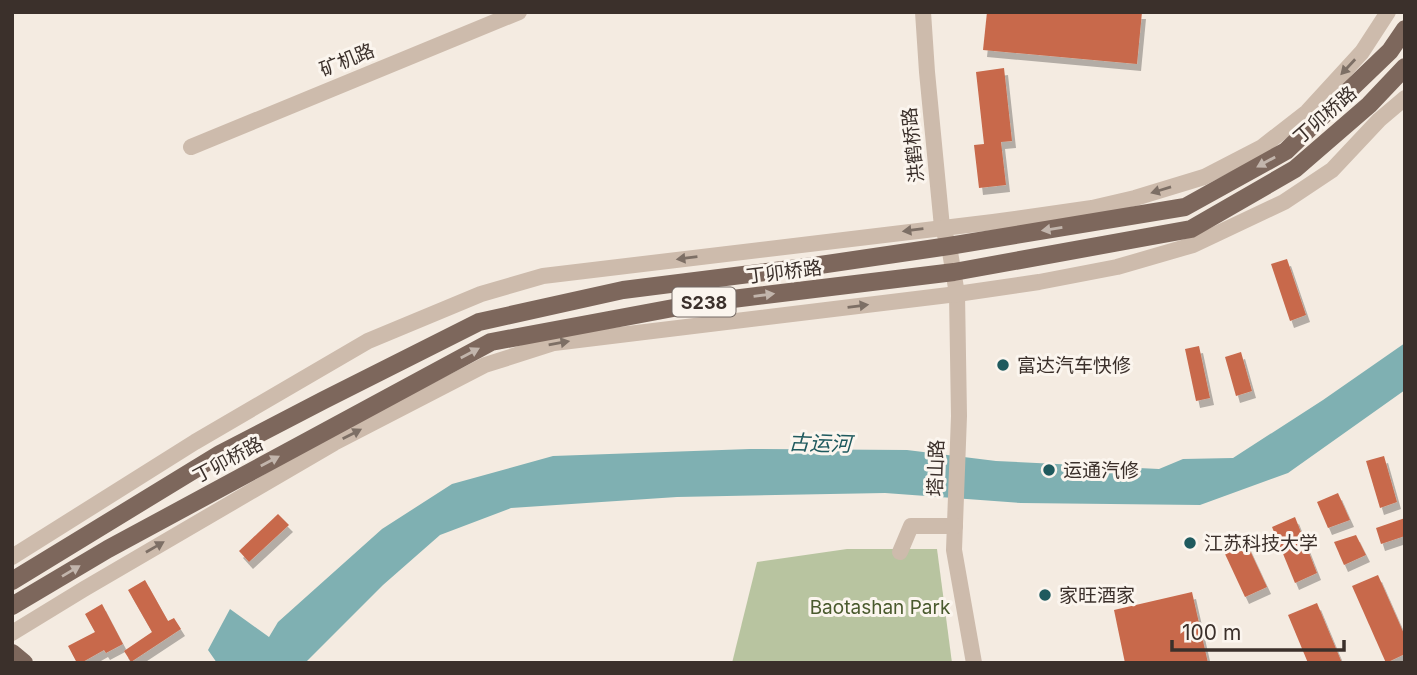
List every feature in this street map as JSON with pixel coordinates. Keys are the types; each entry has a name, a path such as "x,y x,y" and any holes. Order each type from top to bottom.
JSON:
{"main road":[{"name":"丁卯桥路","path":"12,581 220,454 479,322 623,290 949,246 1185,207 1286,151 1390,51 1405,29"},
{"name":"丁卯桥路","path":"12,606 108,549 491,341 700,303 954,272 1191,229 1295,170 1369,105 1405,67"},
{"path":"12,653 24,663"}],"street":[{"name":"矿机路","path":"191,147 519,12"},
{"name":"洪鹤桥路","path":"923,12 943,227 954,272"},
{"path":"12,557 195,442 369,341 481,294 543,276 1092,208 1204,177 1262,147 1307,112 1362,52 1388,12"},
{"path":"12,633 334,443 485,365 554,343 1039,282 1116,267 1193,244 1284,202 1332,170 1379,120 1405,98"},
{"name":"塔山路","path":"954,272 957,293 958,416 954,550 974,663"},
{"path":"900,552 911,526 955,526"}],"green space":[{"name":"Baotashan Park","path":"847,549 937,549 952,663 732,663 757,562"}],"water":[{"path":"1405,343 1405,390 1288,473 1200,505 1021,503 885,493 677,497 511,508 440,535 383,585 305,663 217,663 208,650 230,609 269,637 278,622 382,529 452,484 553,456 750,449 907,450 996,461 1159,469 1183,459 1233,458"}],"building":[{"path":"987,12 1142,12 1137,64 983,50"},
{"path":"1004,68 1012,141 1001,142 1006,185 979,188 974,145 984,144 976,72"},
{"path":"1287,259 1306,315 1290,321 1271,264"},
{"path":"1199,346 1210,398 1196,401 1185,349"},
{"path":"1241,352 1252,391 1236,396 1225,357"},
{"path":"1384,456 1397,502 1380,508 1366,461"},
{"path":"1338,493 1350,520 1328,528 1317,502"},
{"path":"278,514 289,525 249,562 239,551"},
{"path":"1295,517 1317,573 1295,583 1272,527"},
{"path":"1405,518 1405,536 1381,544 1376,528"},
{"path":"1356,535 1366,555 1344,565 1334,542"},
{"path":"1247,544 1267,587 1245,597 1225,554"},
{"path":"1378,575 1405,636 1405,654 1386,663 1352,586"},
{"path":"145,580 168,621 174,618 181,629 131,662 124,651 152,632 128,590"},
{"path":"1192,592 1208,663 1125,663 1114,610"},
{"path":"1317,603 1342,663 1308,663 1288,615"},
{"path":"102,604 123,644 77,663 68,646 95,632 85,614"}],"place":[{"name":"富达汽车快修","path":"1003,365"},
{"name":"运通汽修","path":"1049,470"},
{"name":"江苏科技大学","path":"1190,543"},
{"name":"家旺酒家","path":"1045,595"}],"water label":[{"name":"古运河","path":"820,443"}]}
